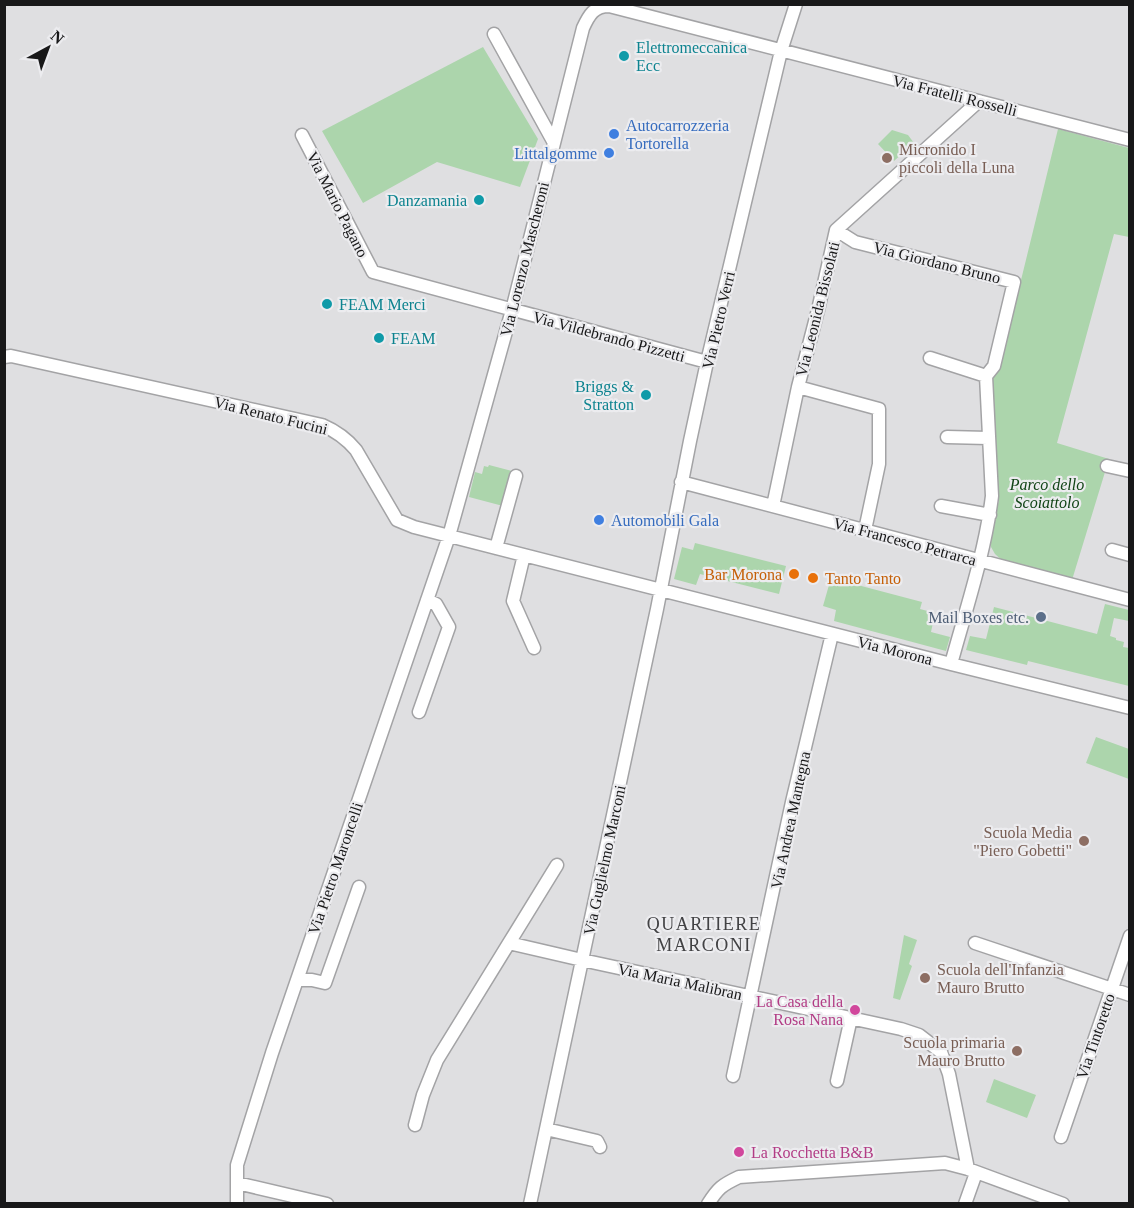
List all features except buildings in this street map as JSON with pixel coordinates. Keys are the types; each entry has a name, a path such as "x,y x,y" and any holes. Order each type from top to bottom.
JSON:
{"street":[{"path":"781,51 796,4"},
{"name":"Via Lorenzo Mascheroni","path":"449,536 512,310 583,28 593,11 603,6 614,6"},
{"name":"Via Fratelli Rosselli","path":"614,6 1130,140"},
{"path":"494,34 553,141"},
{"name":"Via Pietro Verri","path":"661,590 707,362 781,51"},
{"name":"Via Leonida Bissolati","path":"773,506 798,387 836,230 979,101"},
{"name":"Via Mario Pagano","path":"302,135 373,272 512,310"},
{"name":"Via Giordano Bruno","path":"836,230 855,242 1014,282 994,366 986,376 992,496 990,515 980,561 951,664"},
{"name":"Via Vildebrando Pizzetti","path":"512,310 707,362"},
{"name":"Via Renato Fucini","path":"4,357 11,356 322,425 348,439 397,520 414,528 661,590"},
{"path":"930,358 986,376"},
{"path":"798,387 879,409 879,465 865,530"},
{"path":"947,436 988,438"},
{"path":"1107,466 1130,471"},
{"path":"496,548 516,476"},
{"name":"Via Francesco Petrarca","path":"681,482 1130,600"},
{"path":"941,506 990,515"},
{"name":"Via Pietro Maroncelli","path":"237,1203 237,1165 272,1053 449,536"},
{"path":"1112,550 1130,555"},
{"path":"524,555 513,601 534,648"},
{"name":"Via Morona","path":"661,590 1130,708"},
{"name":"Via Guglielmo Marconi","path":"530,1203 661,590"},
{"path":"419,712 449,627 436,604 427,600"},
{"name":"Via Andrea Mantegna","path":"733,1076 792,802 832,634"},
{"path":"415,1125 423,1095 437,1060 557,865"},
{"path":"297,980 325,983 359,887"},
{"name":"Via Tintoretto","path":"1061,1137 1130,936"},
{"name":"Via Maria Malibran","path":"509,943 901,1029 919,1035 941,1052 949,1074 972,1171"},
{"path":"975,943 1130,995"},
{"path":"837,1082 851,1018"},
{"path":"546,1129 597,1141 600,1147"},
{"path":"708,1203 724,1184 739,1177 945,1163 1063,1203"},
{"path":"966,1203 972,1171"},
{"path":"237,1183 327,1203"}],"green space":[{"path":"483,47 538,139 520,187 437,162 363,203 322,131"},
{"name":"Parco dello Scoiattolo","path":"1058,129 1129,148 1129,237 1114,234 1057,443 1109,459 1072,580 1004,562 995,554 990,541 999,500 990,381 1000,366"},
{"path":"892,130 908,135 914,143 894,161 878,144"},
{"path":"489,465 512,471 503,506 469,497 475,472 482,474 484,466"},
{"path":"695,543 786,566 779,594 700,574 696,585 674,579 682,547 693,550"},
{"path":"831,578 922,602 920,609 935,613 931,632 950,637 946,651 834,621 836,610 823,606"},
{"path":"1105,604 1129,610 1129,621 1114,618 1110,636 1124,642 1123,647 1129,648 1129,686 1028,661 1027,665 966,650 970,636 986,639 994,607 1097,634"},
{"path":"1096,737 1129,749 1129,779 1086,763"},
{"path":"904,935 917,940 909,964 912,966 900,1000 893,998"},
{"path":"994,1079 1036,1095 1027,1118 986,1102"}],"place":[{"name":"Elettromeccanica Ecc","path":"624,56"},
{"name":"Autocarrozzeria Tortorella","path":"614,134"},
{"name":"Littalgomme","path":"609,153"},
{"name":"Micronido I piccoli della Luna","path":"887,158"},
{"name":"Danzamania","path":"479,200"},
{"name":"FEAM Merci","path":"327,304"},
{"name":"FEAM","path":"379,338"},
{"name":"Briggs & Stratton","path":"646,395"},
{"name":"Automobili Gala","path":"599,520"},
{"name":"Bar Morona","path":"794,574"},
{"name":"Tanto Tanto","path":"813,578"},
{"name":"Mail Boxes etc.","path":"1041,617"},
{"name":"Scuola Media \"Piero Gobetti\"","path":"1084,841"},
{"name":"Scuola dell'Infanzia Mauro Brutto","path":"925,978"},
{"name":"La Casa della Rosa Nana","path":"855,1010"},
{"name":"Scuola primaria Mauro Brutto","path":"1017,1051"},
{"name":"La Rocchetta B&B","path":"739,1152"}],"district":[{"name":"QUARTIERE MARCONI","path":"704,934"}]}
